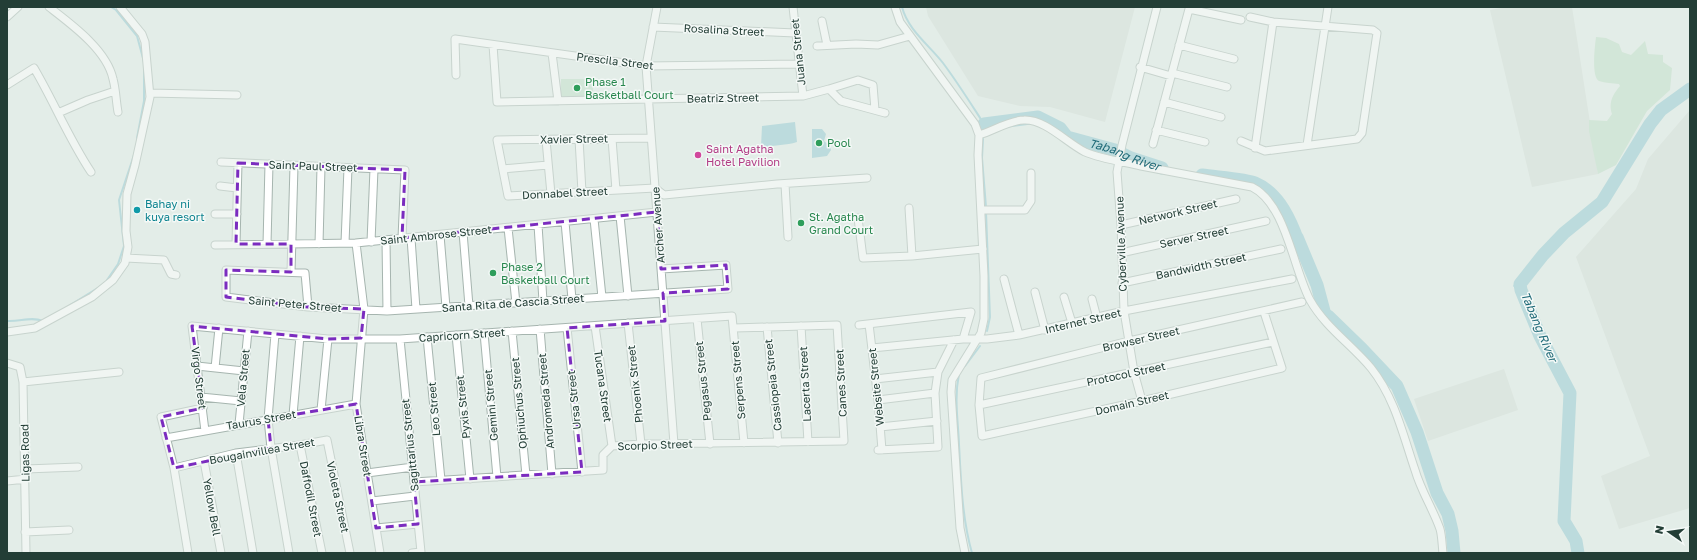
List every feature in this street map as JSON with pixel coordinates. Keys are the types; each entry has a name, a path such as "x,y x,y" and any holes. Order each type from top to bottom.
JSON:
{"street":[{"path":"7,17 18,7"},
{"path":"49,7 92,44 104,58 113,78 118,112"},
{"path":"7,332 35,328 92,297 113,280 125,263 128,247 126,231 127,194 140,146 150,93 145,42 142,34 120,7"},
{"name":"Archer Avenue","path":"657,7 646,66 674,444"},
{"name":"Juana Street","path":"793,7 803,96"},
{"path":"895,7 900,22 975,124 979,135 978,155 984,210 983,249 985,309 981,333 952,380 951,392 960,528 965,553"},
{"name":"Cyberville Avenue","path":"1142,401 1134,372 1124,311 1121,226 1117,172 1140,67 1157,7"},
{"path":"1307,145 1328,7"},
{"path":"1153,144 1189,10 1241,20"},
{"path":"1241,141 1265,151 1357,139 1362,133 1376,34 1373,30 1273,22 1250,17"},
{"path":"822,21 827,45"},
{"path":"1255,148 1273,22"},
{"name":"Rosalina Street","path":"653,27 796,33"},
{"path":"817,46 878,45 910,36"},
{"name":"Prescila Street","path":"456,75 456,39 646,66 799,64"},
{"name":"Beatriz Street","path":"493,45 497,102 803,96 858,80 873,85 875,110"},
{"path":"1179,45 1234,59"},
{"path":"552,53 558,101"},
{"path":"1140,67 1228,87"},
{"path":"7,85 34,68 77,152 91,172"},
{"path":"829,89 840,101 885,113"},
{"path":"58,113 88,100 115,92"},
{"path":"150,93 237,95"},
{"path":"1164,102 1221,117"},
{"path":"979,135 1013,122 1024,120 1036,121 1048,127 1086,152 1252,187 1259,191 1273,207 1287,239 1300,278 1316,310 1371,368 1388,394 1405,435 1415,472 1440,530 1443,553"},
{"path":"1156,130 1205,142"},
{"path":"612,138 616,190"},
{"name":"Xavier Street","path":"497,140 651,138"},
{"path":"579,139 582,192"},
{"name":"Donnabel Street","path":"497,140 508,196 655,188"},
{"path":"546,140 551,194"},
{"name":"Saint Paul Street","path":"221,162 405,170 402,238"},
{"path":"236,244 238,163"},
{"path":"266,244 268,164"},
{"path":"503,169 548,165"},
{"path":"294,166 291,272 305,272 308,307"},
{"path":"319,244 321,167"},
{"path":"345,243 348,168"},
{"path":"371,242 374,169"},
{"path":"984,210 1025,210 1031,201 1031,174"},
{"path":"655,188 664,195 867,178"},
{"path":"785,184 788,237"},
{"path":"220,186 237,188"},
{"name":"Network Street","path":"1121,226 1236,199"},
{"path":"909,208 912,256"},
{"name":"Saint Ambrose Street","path":"215,245 371,242 657,212"},
{"path":"214,214 237,214"},
{"path":"620,216 628,296"},
{"path":"858,218 863,258 912,256 983,249"},
{"path":"594,219 602,297"},
{"name":"Server Street","path":"1121,253 1266,221"},
{"path":"565,222 572,299"},
{"path":"538,225 543,301"},
{"path":"508,228 516,303"},
{"path":"463,232 469,306"},
{"path":"440,235 446,307"},
{"path":"411,238 416,309"},
{"path":"386,240 387,311"},
{"name":"Libra Street","path":"356,243 364,309 356,404 380,553"},
{"name":"Bandwidth Street","path":"1122,283 1281,249"},
{"path":"126,258 164,260 171,274 176,275"},
{"name":"Santa Rita de Cascia Street","path":"364,309 387,311 728,289 726,265 661,269"},
{"name":"Saint Peter Street","path":"291,272 226,270 226,297 308,307 364,309"},
{"path":"1004,279 1019,335"},
{"name":"Internet Street","path":"872,348 1019,335 1124,311 1292,279"},
{"path":"1035,292 1045,330"},
{"path":"1064,297 1072,323"},
{"path":"1092,299 1097,318"},
{"name":"Browser Street","path":"980,405 981,378 1129,341 1264,312 1302,302"},
{"path":"859,326 970,312 964,339"},
{"path":"1264,312 1273,342"},
{"name":"Capricorn Street","path":"192,326 328,339 400,339 732,316"},
{"name":"Serpens Street","path":"732,316 744,443"},
{"name":"Pegasus Street","path":"697,319 710,444"},
{"name":"Phoenix Street","path":"628,323 641,444"},
{"name":"Website Street","path":"868,324 878,400 880,450 938,447 937,421"},
{"name":"Canes Street","path":"801,326 837,325 844,441"},
{"name":"Virgo Street","path":"192,326 205,430"},
{"name":"Tucana Street","path":"595,326 612,446"},
{"path":"734,328 801,326"},
{"name":"Lacerta Street","path":"801,326 808,442"},
{"name":"Cassiopeia Street","path":"767,327 778,443"},
{"path":"215,368 219,328"},
{"name":"Ursa Street","path":"567,328 582,472"},
{"name":"Andromeda Street","path":"540,329 552,474"},
{"name":"Vela Street","path":"239,424 248,331"},
{"name":"Ophiuchus Street","path":"512,331 526,475"},
{"name":"Gemini Street","path":"484,333 498,477"},
{"path":"275,334 268,419 271,448 289,553"},
{"name":"Pyxis Street","path":"456,335 470,479"},
{"path":"293,415 300,336"},
{"name":"Leo Street","path":"428,337 441,480"},
{"path":"321,410 328,339"},
{"name":"Sagittarius Street","path":"400,339 421,552 412,553"},
{"path":"880,427 937,421 935,393 938,372 954,340"},
{"name":"Domain Street","path":"980,405 982,436 1142,401 1282,368 1273,342"},
{"name":"Protocol Street","path":"980,405 1273,342"},
{"name":"Ligas Road","path":"7,363 20,367 23,382 26,469 26,553"},
{"path":"197,366 244,371"},
{"path":"23,382 119,372"},
{"path":"875,379 938,372"},
{"path":"878,400 935,393"},
{"path":"201,397 241,401"},
{"name":"Taurus Street","path":"166,438 356,404"},
{"path":"188,553 174,468 162,417 202,408"},
{"name":"Bougainvillea Street","path":"174,468 236,453 327,440"},
{"name":"Violeta Street","path":"327,440 350,553"},
{"name":"Scorpio Street","path":"414,482 603,470 603,455 612,446 641,444 844,441"},
{"name":"Daffodil Street","path":"300,445 322,553"},
{"path":"236,453 254,553"},
{"name":"Yellow Bell","path":"204,461 221,553"},
{"path":"26,469 78,466"},
{"path":"367,473 412,467"},
{"path":"7,481 26,479"},
{"path":"372,501 415,496"},
{"path":"376,528 418,524"},
{"path":"25,532 69,530"}],"highlighted area":[{"path":"238,163 405,170 402,238 657,212 661,269 726,265 728,289 663,293 665,321 567,328 582,472 414,482 418,524 376,528 356,404 268,419 271,448 174,468 161,417 203,408 192,326 328,339 361,338 364,309 308,307 226,297 226,270 291,272 291,244 236,244"}],"shaded area":[{"path":"926,7 1135,7 1105,122 1050,107 1020,106 978,96 928,16"},
{"path":"1507,7 1572,7 1598,174 1532,187 1490,10"},
{"path":"1690,110 1690,508 1619,529 1601,476 1650,456 1576,257 1636,189 1648,159"},
{"path":"1504,369 1518,410 1428,441 1414,399"}],"green space":[{"path":"1596,37 1606,38 1619,44 1622,52 1631,55 1645,41 1648,54 1663,55 1663,62 1672,68 1670,90 1647,111 1616,165 1598,174 1589,131 1589,120 1607,121 1612,114 1612,99 1620,86 1619,84 1599,81 1595,74 1594,60"},
{"name":"Phase 1 Basketball Court","path":"561,79 593,79 593,98 561,97"}],"water":[{"path":"795,122 797,142 764,148 761,146 762,126"},
{"name":"Pool","path":"812,129 822,129 826,134 824,141 830,146 831,150 827,156 812,158"},
{"path":"1529,270 1521,282 1520,288 1523,290 1530,306 1530,316 1513,286 1520,276"}],"waterway":[{"path":"111,7 116,10 137,36 144,62 144,101 137,138"},
{"path":"902,7 909,23 943,63 984,124 983,130"},
{"name":"Tabang River","path":"1578,553 1576,541 1564,521 1570,393 1540,336 1521,290 1520,284 1543,255 1564,233 1602,202 1650,124 1661,110 1690,89"},
{"name":"Tabang River","path":"984,124 1038,117 1060,128 1067,137 1115,150 1131,158 1162,168"},
{"path":"983,139 982,158 986,207"},
{"path":"107,280 118,264 124,246 119,200 135,152"},
{"name":"Tabang River","path":"1202,175 1245,180 1262,187 1280,204 1295,233"},
{"path":"986,212 990,317 987,331"},
{"name":"Tabang River","path":"1297,237 1317,285 1324,311"},
{"path":"67,307 101,286"},
{"name":"Tabang River","path":"1328,316 1397,386 1417,432 1437,493 1448,514 1452,531 1454,553"},
{"path":"7,321 30,319 43,321"},
{"path":"965,366 980,346"},
{"path":"959,374 957,400 961,486 966,526 972,553"}],"place":[{"name":"Phase 1 Basketball Court","path":"577,88"},
{"name":"Pool","path":"819,143"},
{"name":"Saint Agatha Hotel Pavilion","path":"698,155"},
{"name":"Bahay ni kuya resort","path":"137,210"},
{"name":"St. Agatha Grand Court","path":"801,223"},
{"name":"Phase 2 Basketball Court","path":"493,273"}]}
